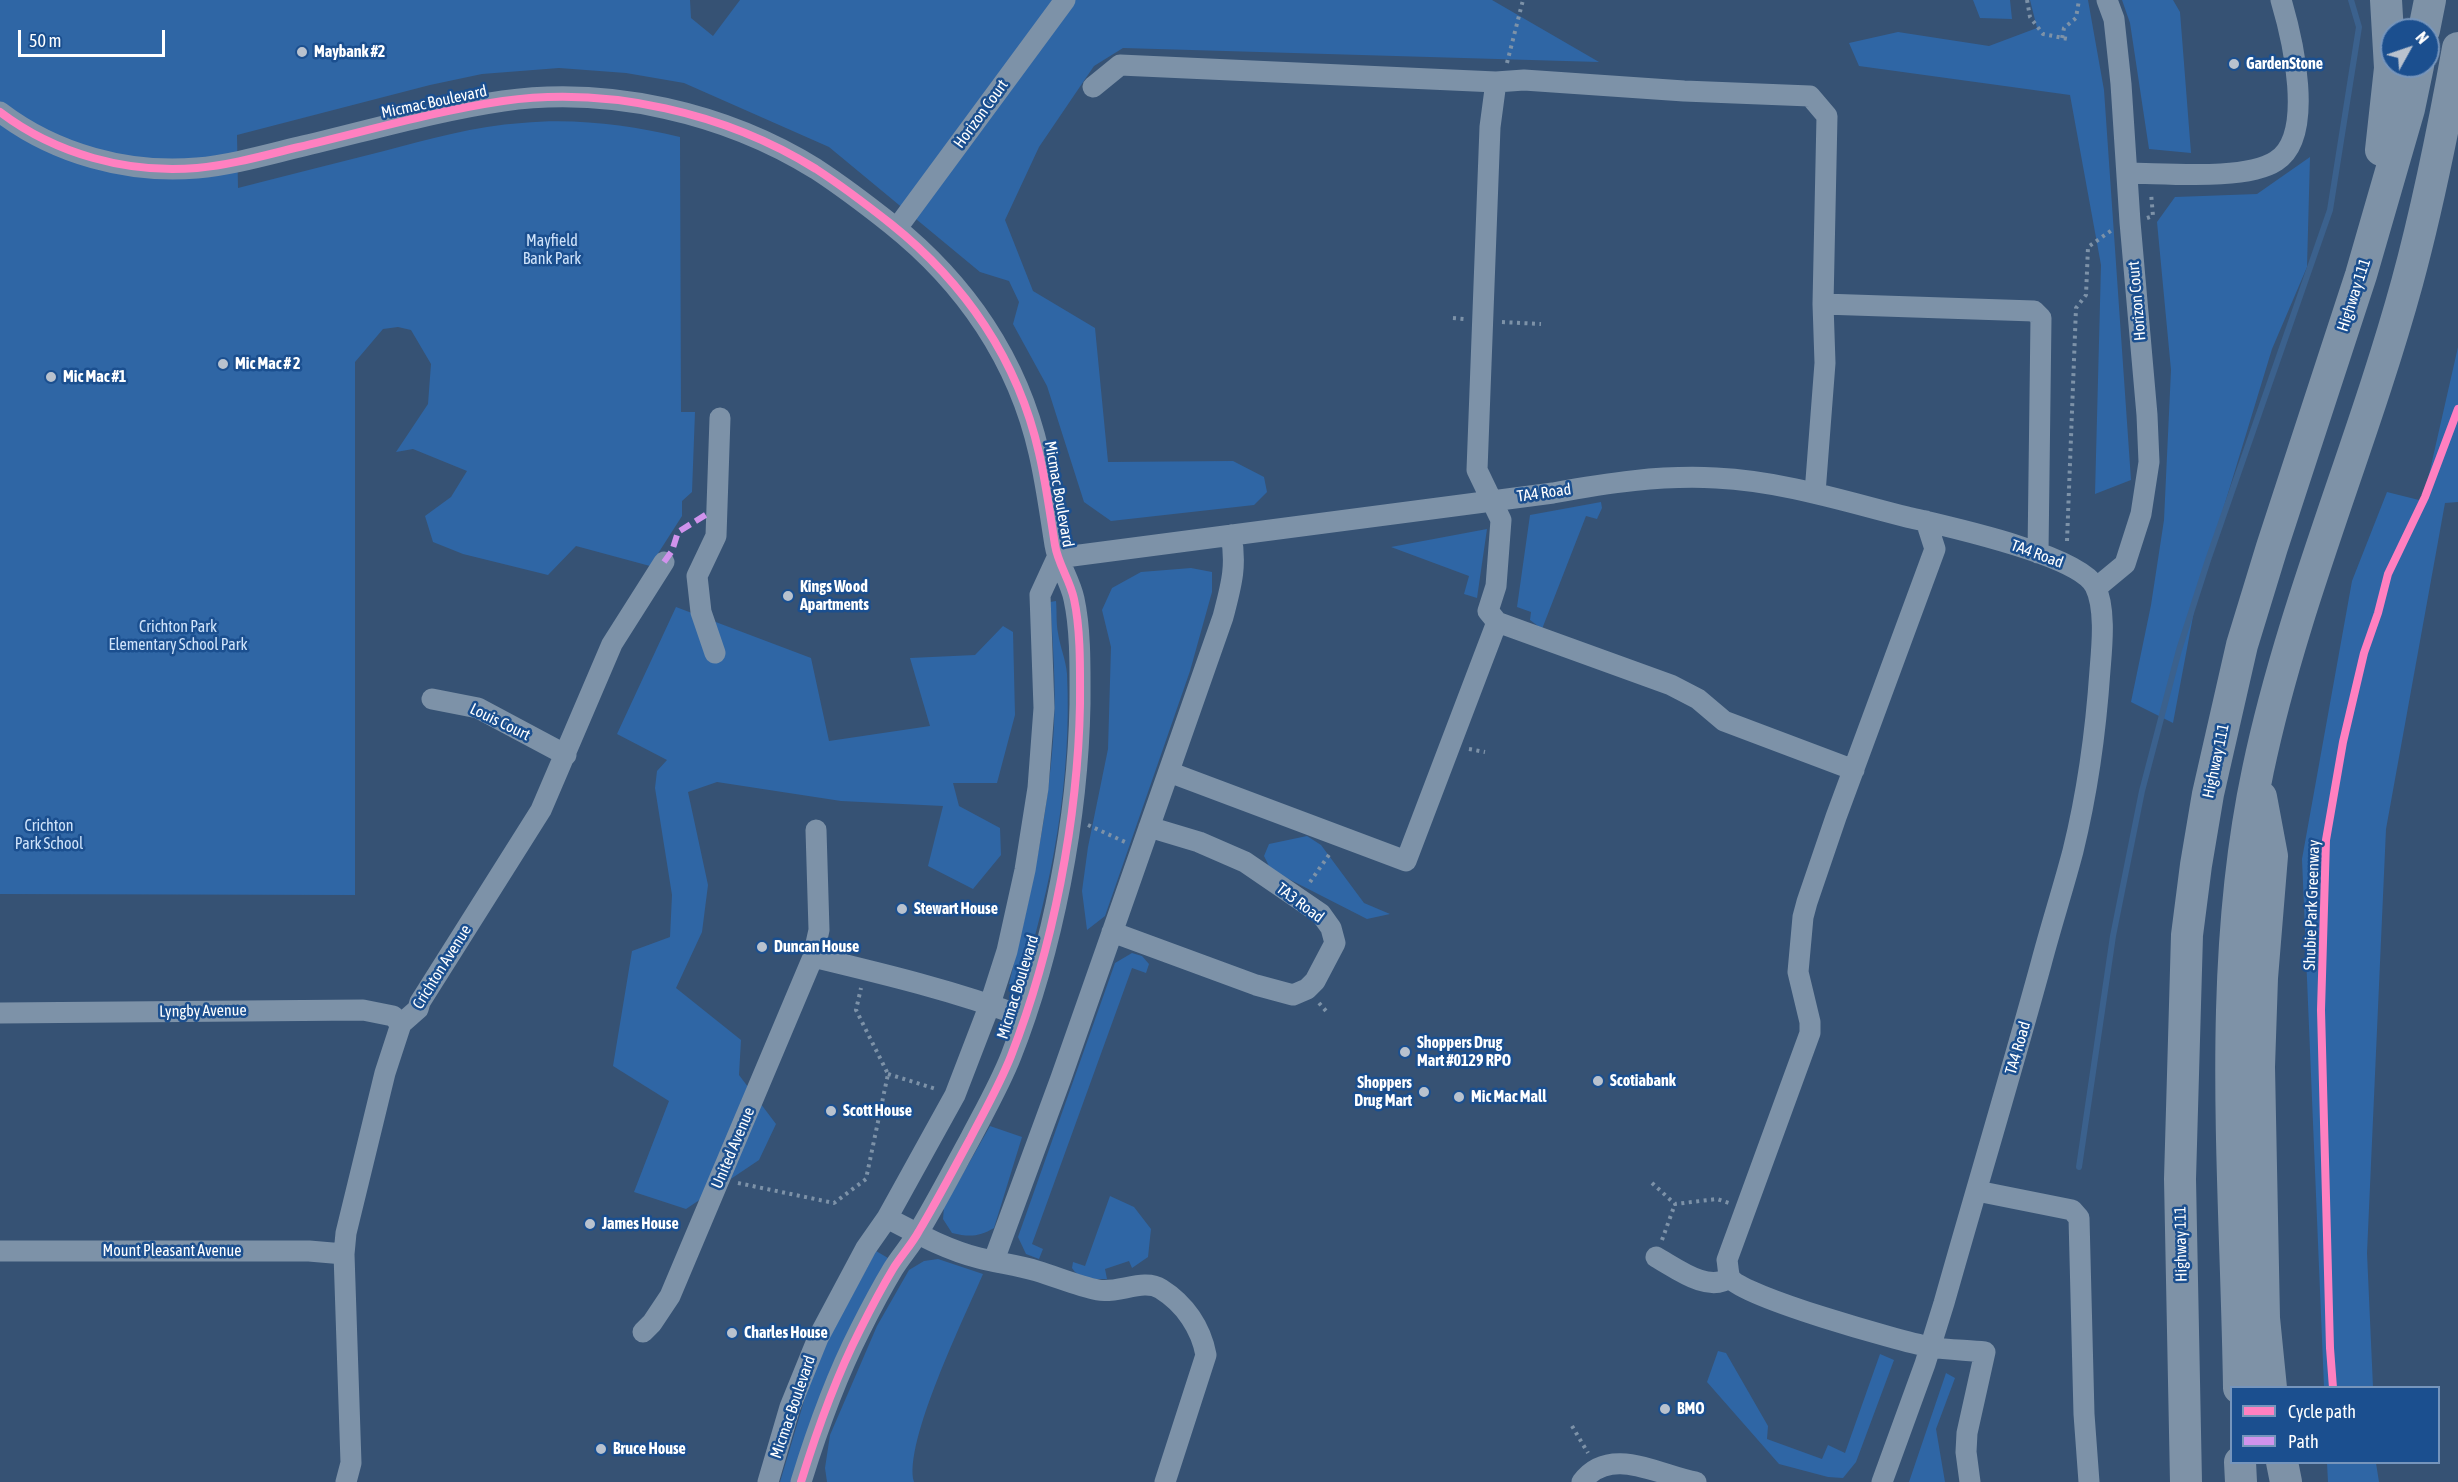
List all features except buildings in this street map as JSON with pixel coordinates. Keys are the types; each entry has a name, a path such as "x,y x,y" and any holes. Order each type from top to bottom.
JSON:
{"highway":[{"path":"2361,275 2384,132 2390,68 2386,0"},
{"path":"2426,18 2430,0"},
{"path":"2407,283 2458,48"},
{"name":"Highway 111","path":"2186,1482 2180,1179 2187,935 2196,865 2242,645 2271,548 2361,275 2409,109 2415,78"},
{"path":"2239,1386 2232,1068 2233,977 2244,852 2257,773 2273,703 2298,615 2407,283 2450,186 2458,156"},
{"path":"2257,773 2272,856 2262,978 2259,1067 2264,1318 2271,1386"},
{"path":"2166,1482 2166,1178 2182,1070"},
{"path":"2240,1464 2241,1482"},
{"path":"2282,1464 2286,1482"}],"street":[{"name":"Horizon Court","path":"897,228 1065,0"},
{"name":"Horizon Court","path":"2096,588 2125,564 2140,514 2149,462 2117,47 2114,19 2107,0"},
{"path":"2127,173 2234,172 2263,167 2276,162 2286,153 2296,127 2298,111 2296,69 2281,0"},
{"path":"1093,87 1120,65 1496,82 1524,80 1684,91 1810,96 1827,116 1823,303 1825,363 1815,492"},
{"path":"1496,82 1490,128 1477,470 1501,520 1496,586 1488,611 1497,622 1671,685 1698,699 1724,721 1854,770"},
{"name":"Micmac Boulevard","path":"0,112 39,137 96,159 159,168 195,168 248,159 507,100 572,98 637,103 702,119 776,147 813,168 897,228 934,262 985,322 1018,383 1040,455 1057,558 1074,596 1080,671 1079,740 1072,807 1043,959 1011,1058 971,1138 918,1234 896,1264 858,1333 836,1382 801,1482"},
{"path":"1823,303 2034,310 2041,318 2038,554"},
{"path":"716,653 701,612 697,576 716,536 720,418"},
{"name":"TA4 Road","path":"1057,558 1620,481 1683,477 1742,480 1815,492 1982,535 2073,567 2087,576 2096,588 2102,638 2099,692 2074,848 1931,1347 1882,1482"},
{"path":"1926,521 1935,549 1803,917 1798,972 1810,1022 1810,1033 1726,1260 1730,1277 1737,1284 1768,1297 1861,1330 1931,1347 1985,1352 1967,1433 1966,1452 1970,1482"},
{"path":"994,1260 1113,932 1223,617 1234,574 1235,556 1231,535"},
{"name":"Micmac Boulevard","path":"768,1482 790,1407 818,1338 866,1248 887,1218 956,1095 1007,951 1026,870 1036,810 1044,708 1040,595 1057,558"},
{"name":"Crichton Avenue","path":"349,1481 351,1463 344,1254 346,1233 385,1073 401,1024 418,1009 420,1002 541,810 612,644 664,562"},
{"path":"1168,772 1406,861 1497,622"},
{"name":"Louis Court","path":"432,699 478,708 566,755"},
{"name":"TA3 Road","path":"1113,932 1256,986 1293,995 1307,989 1315,981 1335,943 1331,928 1321,914 1245,862 1198,842 1149,826"},
{"name":"United Avenue","path":"643,1332 652,1323 670,1296 813,957 819,930 816,830"},
{"path":"813,957 990,1004 1023,1017"},
{"name":"Lyngby Avenue","path":"0,1013 363,1010 393,1016 401,1024"},
{"path":"1977,1191 2072,1210 2079,1218 2084,1414 2089,1482"},
{"path":"887,1218 918,1234 979,1258 994,1260 1098,1290 1114,1291 1148,1285 1159,1288 1178,1303 1203,1338 1206,1355 1165,1482"},
{"name":"Mount Pleasant Avenue","path":"0,1251 309,1251 344,1254"},
{"path":"1656,1257 1691,1276 1716,1284 1723,1283 1730,1277"},
{"path":"816,1437 818,1482"},
{"path":"1582,1482 1597,1467 1623,1463 1696,1482"}],"path":[{"path":"1496,82 1506,67 1523,0"},
{"path":"2027,0 2030,17 2035,27 2043,34 2068,39"},
{"path":"2062,39 2064,28 2076,18 2079,0"},
{"path":"2067,541 2076,308 2086,295 2088,247 2120,225 2153,216 2151,190"},
{"path":"1290,894 1308,886 1327,857 1344,838"},
{"path":"720,1179 834,1203 866,1179 888,1074 856,1010 866,970"},
{"path":"1652,1183 1675,1204 1717,1199"},
{"path":"1656,1257 1675,1204"}],"green space":[{"path":"0,0 690,0 691,18 713,36 740,0 1492,0 1599,62 1123,48 1094,66 1039,147 1005,220 1033,291 1095,328 1108,462 1233,461 1264,477 1267,492 1254,505 1111,521 1084,502 1047,386 1013,324 1019,302 1009,281 980,272 829,147 684,83 626,73 559,68 482,74 430,85 237,135 238,188 435,138 504,125 582,122 641,129 680,137 681,412 695,412 692,492 682,501 682,516 650,566 576,546 548,575 463,554 433,542 425,516 451,497 467,471 413,449 396,452 428,404 431,364 411,330 398,327 383,329 355,362 355,895 0,894"},
{"path":"1973,0 2010,0 2012,19 1980,18"},
{"path":"2030,0 2088,0 2104,90 2131,480 2095,494 2101,265 2070,95 1859,66 1849,43 1898,32 1989,46 2037,28"},
{"path":"2122,0 2173,0 2180,12 2191,153 2149,149 2130,23"},
{"path":"2310,157 2307,267 2272,349 2197,595 2173,723 2131,702 2151,605 2164,520 2171,370 2157,222 2175,197 2257,194"},
{"path":"2458,347 2458,502 2445,503 2386,829 2367,1253 2373,1386 2324,1386 2302,859 2352,581 2387,492 2423,501"},
{"path":"1601,502 1602,508 1597,519 1586,516 1542,629 1530,620 1531,612 1517,607 1530,515"},
{"path":"1487,529 1477,598 1464,594 1469,576 1391,547"},
{"path":"1191,568 1212,572 1212,592 1190,671 1105,916 1087,930 1082,891 1088,847 1108,749 1111,647 1102,610 1112,588 1141,572"},
{"path":"1056,601 1057,629 1067,674 1068,713 1063,793 1042,910 1020,986 1009,984 1031,888 1048,791 1055,711 1050,602"},
{"path":"676,607 811,658 829,741 930,726 910,658 975,655 1003,626 1013,632 1015,715 997,783 953,783 959,806 1000,828 1001,855 973,889 928,866 943,806 841,801 717,782 688,792 708,885 702,932 676,988 741,1040 739,1075 776,1124 759,1160 686,1209 634,1192 669,1101 613,1066 632,951 670,937 672,895 655,788 657,771 667,760 617,734"},
{"path":"1307,836 1321,845 1364,903 1390,914 1367,919 1271,870 1264,856 1269,844"},
{"path":"1132,953 1142,956 1149,964 1146,973 1132,968 1032,1244 1043,1249 1039,1259 1026,1254 1018,1237 1115,963"},
{"path":"990,1126 1022,1137 994,1228 974,1235 952,1233 943,1219 944,1207"},
{"path":"1110,1196 1134,1207 1151,1229 1148,1257 1132,1268 1129,1261 1105,1269 1107,1279 1083,1277 1072,1268 1073,1262 1085,1266"},
{"path":"876,1251 888,1258 794,1482 780,1482 807,1391 828,1339"},
{"path":"938,1259 983,1274 950,1348 926,1410 913,1464 914,1482 827,1482 825,1468 830,1435 877,1326 909,1270 924,1261"},
{"path":"1718,1351 1726,1353 1768,1426 1767,1439 1822,1459 1828,1445 1845,1453 1880,1354 1894,1360 1856,1462 1843,1478 1828,1477 1779,1464 1707,1382"},
{"path":"1946,1373 1955,1378 1936,1429 1945,1482 1909,1482"},
{"path":"2327,1464 2376,1464 2379,1482 2328,1482"}],"waterway":[{"path":"2079,1167 2113,936 2142,791 2179,650 2208,560 2330,210 2359,27 2351,0"}],"marked path":[{"path":"664,562 672,551 678,532 707,514"}],"cycle path":[{"path":"0,112 21,127 68,150 119,164 171,169 210,167 236,162 426,116 503,101 543,97 584,97 666,108 705,119 781,149 816,169 854,196 918,247 942,272 965,298 1002,355 1030,419 1041,464 1057,552 1072,592 1078,624 1080,651 1078,747 1074,792 1060,883 1039,972 1007,1066 939,1197 896,1264 860,1330 827,1405 801,1482"},
{"name":"Shubie Park Greenway","path":"2333,1386 2321,1010 2326,840 2343,742 2364,653 2388,574 2425,497 2458,409"}],"place":[{"name":"Maybank #2","path":"302,52"},
{"name":"GardenStone","path":"2234,64"},
{"name":"Mic Mac # 2","path":"223,364"},
{"name":"Mic Mac #1","path":"51,377"},
{"name":"Kings Wood Apartments","path":"788,596"},
{"name":"Stewart House","path":"902,909"},
{"name":"Duncan House","path":"762,947"},
{"name":"Shoppers Drug Mart #0129 RPO","path":"1405,1052"},
{"name":"Scotiabank","path":"1598,1081"},
{"name":"Shoppers Drug Mart","path":"1424,1092"},
{"name":"Mic Mac Mall","path":"1459,1097"},
{"name":"Scott House","path":"831,1111"},
{"name":"James House","path":"590,1224"},
{"name":"Charles House","path":"732,1333"},
{"name":"BMO","path":"1665,1409"},
{"name":"Bruce House","path":"601,1449"}],"park label":[{"name":"Mayfield Bank Park","path":"552,250"},
{"name":"Crichton Park Elementary School Park","path":"178,636"},
{"name":"Crichton Park School","path":"49,835"}]}
